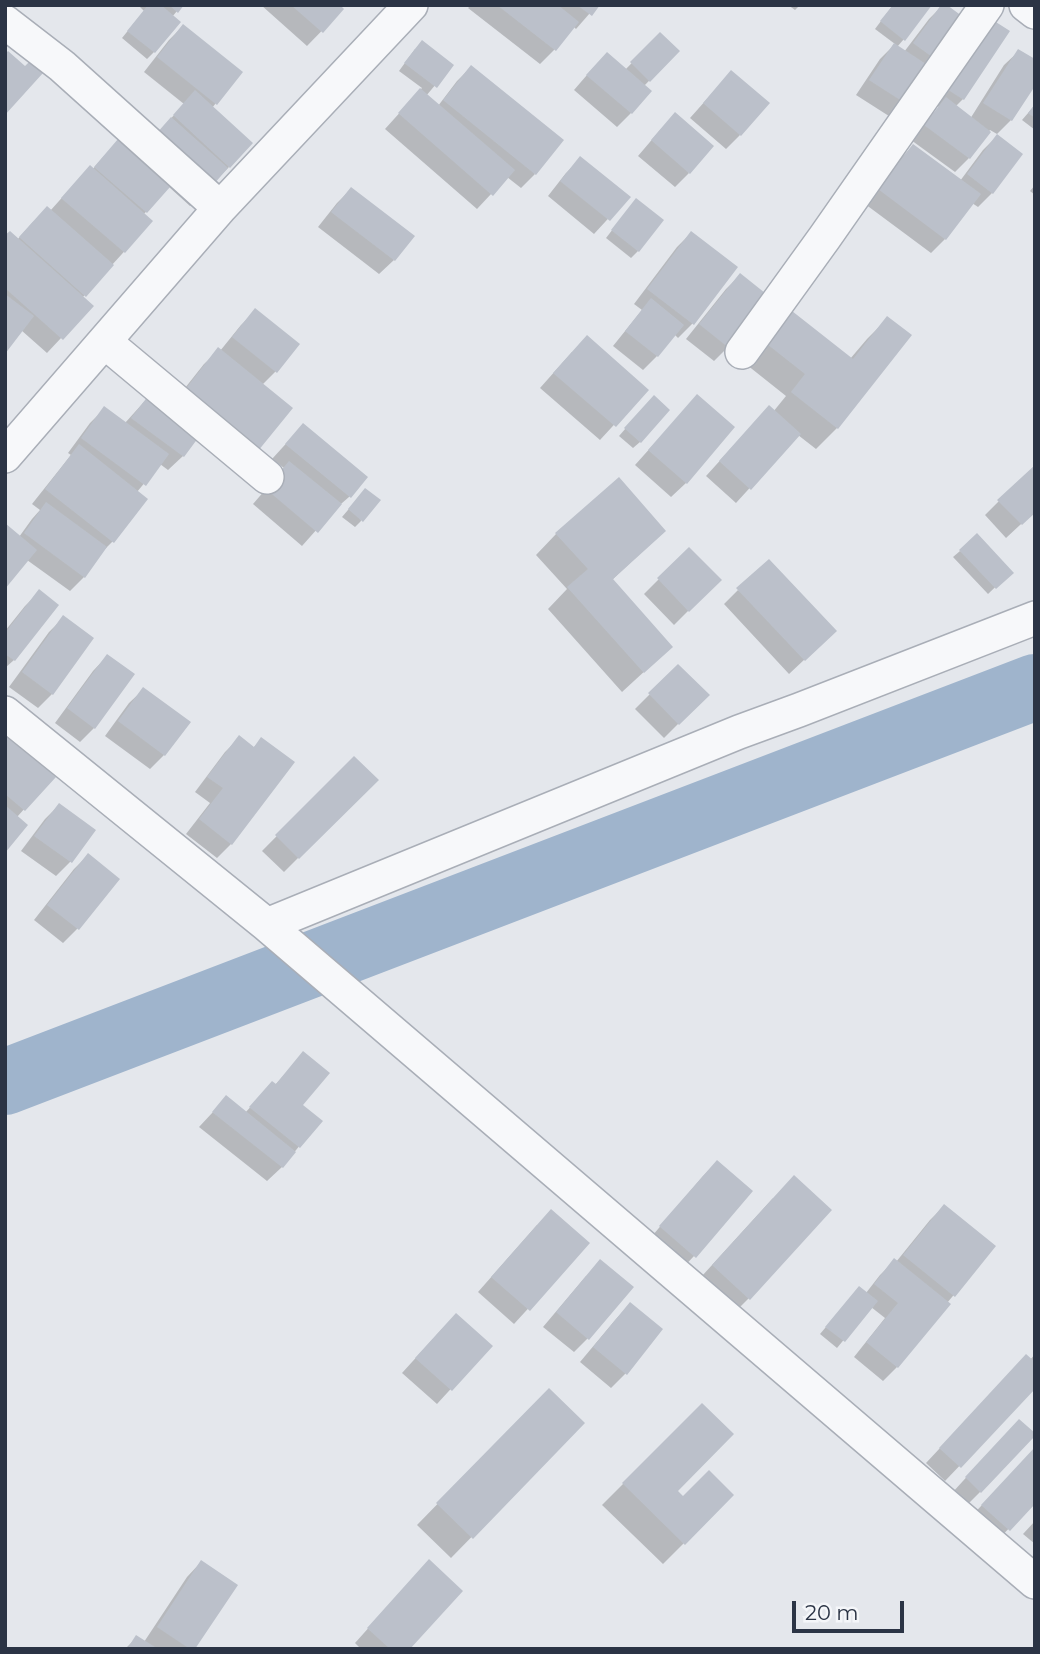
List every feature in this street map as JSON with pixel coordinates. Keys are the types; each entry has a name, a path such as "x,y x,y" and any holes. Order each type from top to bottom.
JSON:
{"street":[{"path":"5,456 220,208 411,5"},
{"path":"742,352 987,5"},
{"path":"1026,5 1035,12"},
{"path":"5,22 62,66 220,208"},
{"path":"105,342 267,477"},
{"path":"270,929 739,732 1035,618"},
{"path":"5,713 270,929 1035,1582"}],"building":[{"path":"148,5 161,5 181,22 155,53 127,31"},
{"path":"169,5 184,5 178,13"},
{"path":"291,5 340,5 344,9 323,33"},
{"path":"497,5 558,5 579,22 556,51"},
{"path":"577,5 600,5 592,16"},
{"path":"893,5 932,5 905,41 880,21"},
{"path":"941,5 947,5 970,22 939,62 913,43"},
{"path":"988,17 1010,31 964,100 942,86"},
{"path":"183,24 243,72 217,105 157,57"},
{"path":"660,32 680,51 650,82 630,62"},
{"path":"422,40 454,65 437,88 404,63"},
{"path":"894,43 932,68 908,105 869,80"},
{"path":"1018,49 1035,59 1035,86 1012,121 983,103"},
{"path":"8,51 25,66 30,61 43,73 5,115 5,54"},
{"path":"607,52 652,91 632,114 586,75"},
{"path":"471,65 564,140 536,175 443,100"},
{"path":"731,70 770,103 741,136 703,103"},
{"path":"420,88 515,170 493,196 398,113"},
{"path":"195,90 253,143 230,168 173,115"},
{"path":"946,97 991,132 970,159 924,125"},
{"path":"1035,104 1035,118 1028,113"},
{"path":"675,112 714,146 690,174 651,140"},
{"path":"171,117 228,168 206,193 149,142"},
{"path":"997,134 1023,154 993,194 967,174"},
{"path":"118,139 148,165 178,178 147,213 94,167"},
{"path":"913,144 981,194 946,240 878,189"},
{"path":"580,156 631,197 610,221 560,181"},
{"path":"90,165 153,221 125,253 61,198"},
{"path":"351,187 415,236 395,261 331,212"},
{"path":"636,198 664,220 639,252 611,230"},
{"path":"47,206 114,265 86,297 19,237"},
{"path":"10,231 94,306 63,340 5,288 5,235"},
{"path":"691,231 738,267 694,325 647,289"},
{"path":"740,273 770,297 729,348 699,324"},
{"path":"5,294 34,316 5,354"},
{"path":"651,298 684,325 658,357 625,331"},
{"path":"255,308 300,344 277,373 232,337"},
{"path":"792,311 853,359 887,316 912,335 838,429 791,392 805,374 767,344"},
{"path":"587,335 649,390 616,427 553,373"},
{"path":"218,347 293,408 258,451 184,391"},
{"path":"152,391 204,430 184,457 131,418"},
{"path":"697,394 735,427 687,484 648,450"},
{"path":"654,395 670,410 641,443 624,428"},
{"path":"769,405 801,434 751,490 719,461"},
{"path":"104,406 169,454 146,486 81,438"},
{"path":"303,423 368,477 351,498 285,444"},
{"path":"79,444 148,499 114,543 45,489"},
{"path":"289,461 342,504 318,533 266,489"},
{"path":"1035,465 1035,513 1022,525 997,500"},
{"path":"619,477 666,531 613,579 673,647 644,673 567,587 588,569 555,533"},
{"path":"365,488 381,500 363,522 348,509"},
{"path":"46,502 107,547 85,578 24,533"},
{"path":"5,523 37,550 5,589"},
{"path":"977,533 1014,573 996,589 959,550"},
{"path":"689,547 722,580 689,612 657,578"},
{"path":"769,559 837,631 805,661 736,588"},
{"path":"39,589 59,605 15,661 5,654 5,633"},
{"path":"63,615 94,638 53,695 22,672"},
{"path":"107,654 135,674 95,729 67,708"},
{"path":"678,664 710,695 679,725 648,693"},
{"path":"143,687 191,722 165,756 118,721"},
{"path":"5,733 56,777 25,811 5,794"},
{"path":"239,735 254,747 261,737 295,762 232,845 199,819 223,788 207,777"},
{"path":"354,756 379,780 299,859 275,835"},
{"path":"59,803 96,830 72,863 34,836"},
{"path":"5,805 28,825 5,853"},
{"path":"88,853 120,879 79,930 47,905"},
{"path":"303,1051 330,1073 303,1105 323,1121 300,1148 249,1107 272,1081 276,1084"},
{"path":"226,1095 296,1152 283,1168 212,1112"},
{"path":"717,1160 753,1191 696,1258 659,1226"},
{"path":"794,1175 832,1210 750,1300 712,1265"},
{"path":"944,1204 996,1246 955,1297 903,1255"},
{"path":"551,1209 590,1243 530,1311 491,1277"},
{"path":"894,1258 951,1304 898,1368 866,1342 898,1303 874,1284"},
{"path":"600,1259 634,1287 589,1340 556,1312"},
{"path":"859,1286 878,1301 845,1342 825,1327"},
{"path":"630,1302 663,1329 627,1375 593,1347"},
{"path":"456,1313 493,1346 452,1391 415,1358"},
{"path":"1026,1354 1035,1362 1035,1389 961,1468 939,1448"},
{"path":"549,1388 585,1423 473,1539 436,1503"},
{"path":"702,1403 734,1434 678,1491 683,1496 709,1470 734,1495 685,1545 622,1483"},
{"path":"1019,1419 1035,1436 981,1493 965,1477"},
{"path":"1035,1447 1035,1504 1010,1531 981,1505"},
{"path":"429,1559 463,1591 410,1649 390,1649 367,1628"},
{"path":"201,1560 238,1585 195,1649 190,1649 157,1627"},
{"path":"136,1635 158,1649 127,1649"}],"waterway":[{"path":"5,1082 1035,687"}]}
